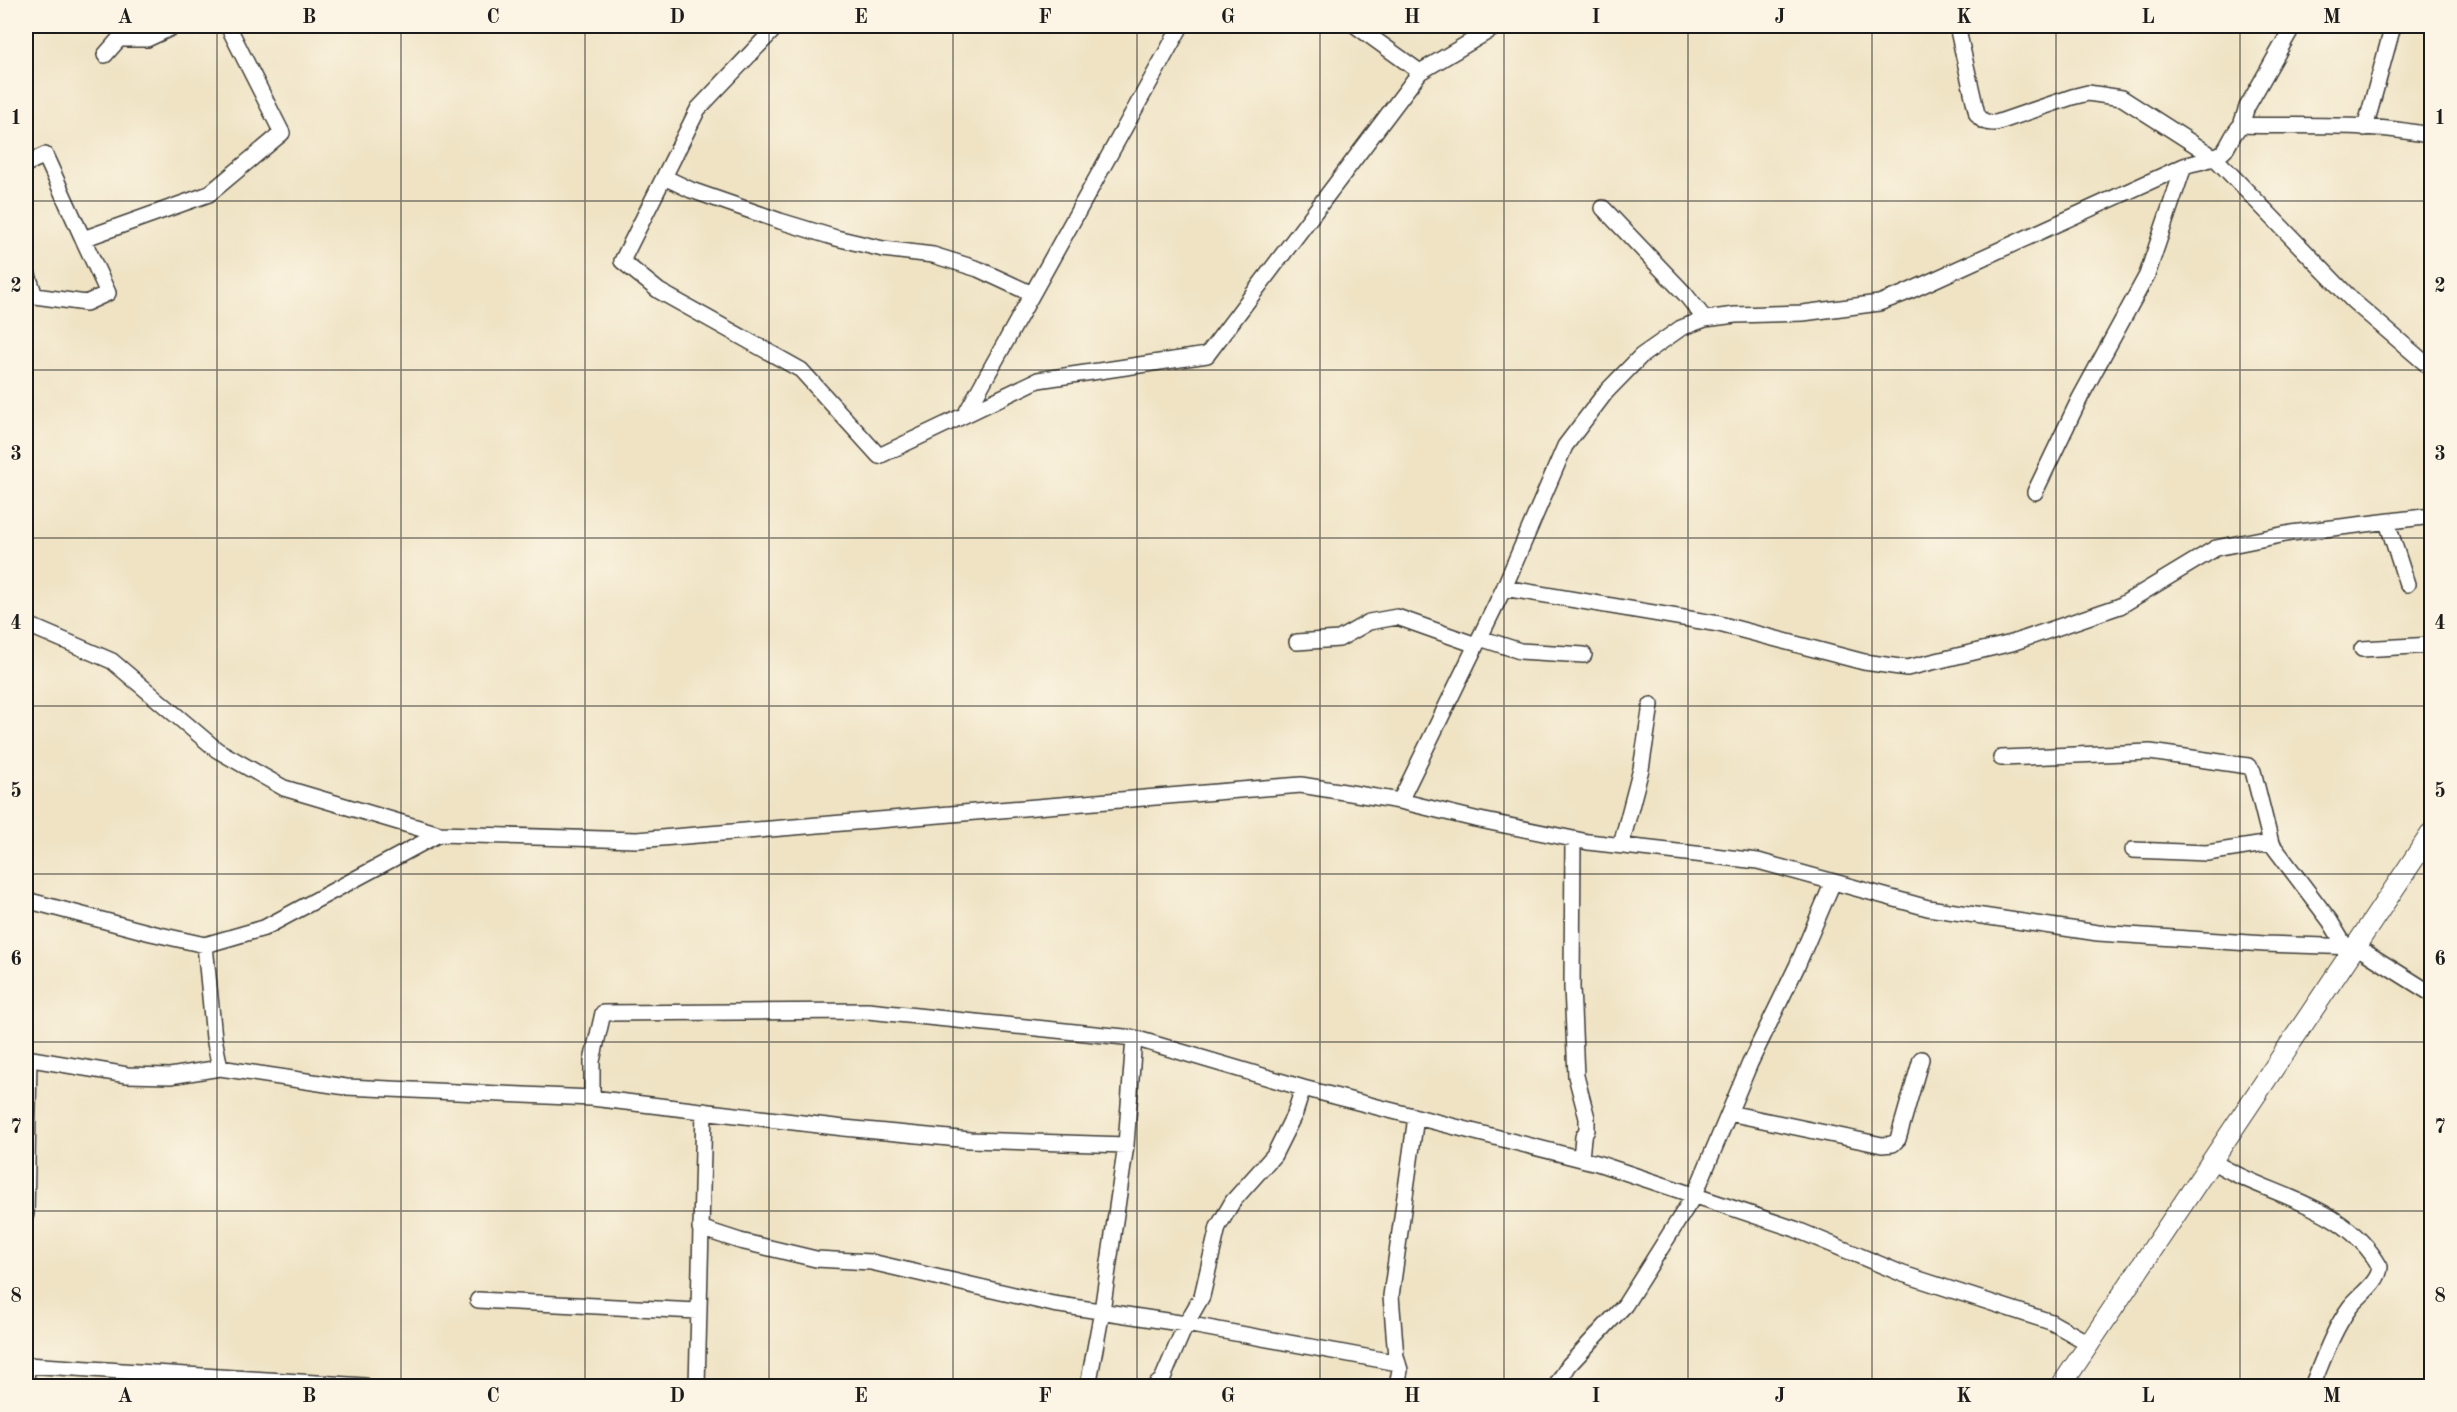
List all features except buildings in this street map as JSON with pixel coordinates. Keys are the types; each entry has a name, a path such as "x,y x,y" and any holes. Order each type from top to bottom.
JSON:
{"main road":[{"path":"2061,1386 2212,1161 2351,946 2432,832"}],"street":[{"path":"105,55 119,39 147,39 175,26"},
{"path":"83,238 209,194 282,133 228,26"},
{"path":"777,26 698,109 622,261 659,291 801,370 879,456 1038,380 1207,355 1420,72 1497,26"},
{"path":"965,415 1180,26"},
{"path":"1356,26 1420,72"},
{"path":"1957,26 1977,114 1981,120 1996,123 2088,93 2122,98 2214,157 2353,301 2432,369"},
{"path":"1400,801 1504,588 1565,446 1606,392 1641,356 1681,328 1705,319 1735,315 1803,313 1879,303 2055,226 2184,166 2214,157 2224,151 2233,133 2241,125 2247,107 2293,26"},
{"path":"2365,128 2393,26"},
{"path":"2241,125 2365,128 2413,131 2432,136"},
{"path":"26,164 45,155 108,292 86,303 35,296 26,269"},
{"path":"2035,492 2080,398 2147,275 2184,166"},
{"path":"664,177 691,190 836,238 884,249 933,255 978,269 1032,294"},
{"path":"1603,208 1685,294 1705,319"},
{"path":"1504,588 1719,624 1864,662 1907,668 2012,643 2120,606 2216,548 2291,533 2432,516"},
{"path":"2387,522 2407,584"},
{"path":"1297,642 1339,639 1369,622 1397,617 1520,651 1584,655"},
{"path":"26,624 112,661 217,750 284,788 439,834 637,840 1301,785 1400,801 1573,838 1758,861 1928,908 2098,933 2265,944 2351,946"},
{"path":"2362,649 2432,645"},
{"path":"1621,845 1641,769 1651,705"},
{"path":"2001,758 2150,752 2248,766 2253,771 2271,843 2330,921 2351,946 2432,994"},
{"path":"26,900 205,945 264,928 439,834"},
{"path":"1573,838 1572,964 1576,1076 1587,1118 1587,1130 1582,1137 1581,1159"},
{"path":"2133,850 2207,853 2271,843"},
{"path":"1556,1386 1569,1365 1625,1305 1695,1194 1749,1062 1797,966 1833,882"},
{"path":"205,945 214,1038 220,1068"},
{"path":"592,1098 592,1061 603,1013 868,1011 1134,1038 1303,1088 1581,1159 1695,1194 1795,1229 1903,1274 2051,1322 2090,1344"},
{"path":"1088,1386 1102,1311 1126,1145 1134,1038"},
{"path":"26,1214 27,1059 127,1075 170,1076 220,1068 346,1087 592,1098 844,1128 970,1140 1126,1145"},
{"path":"1729,1113 1882,1145 1893,1144 1898,1139 1921,1059"},
{"path":"1155,1386 1162,1380 1186,1324 1202,1296 1218,1227 1233,1201 1280,1145 1295,1113 1303,1088"},
{"path":"697,1386 704,1111"},
{"path":"1397,1386 1400,1371 1396,1357 1391,1296 1416,1117"},
{"path":"2212,1161 2231,1173 2318,1209 2356,1233 2380,1267 2378,1276 2349,1307 2312,1386"},
{"path":"700,1228 740,1241 816,1259 871,1262 895,1266 1053,1304 1186,1324 1398,1363"},
{"path":"478,1300 698,1311"},
{"path":"26,1386 26,1365 309,1385 365,1386"}]}
